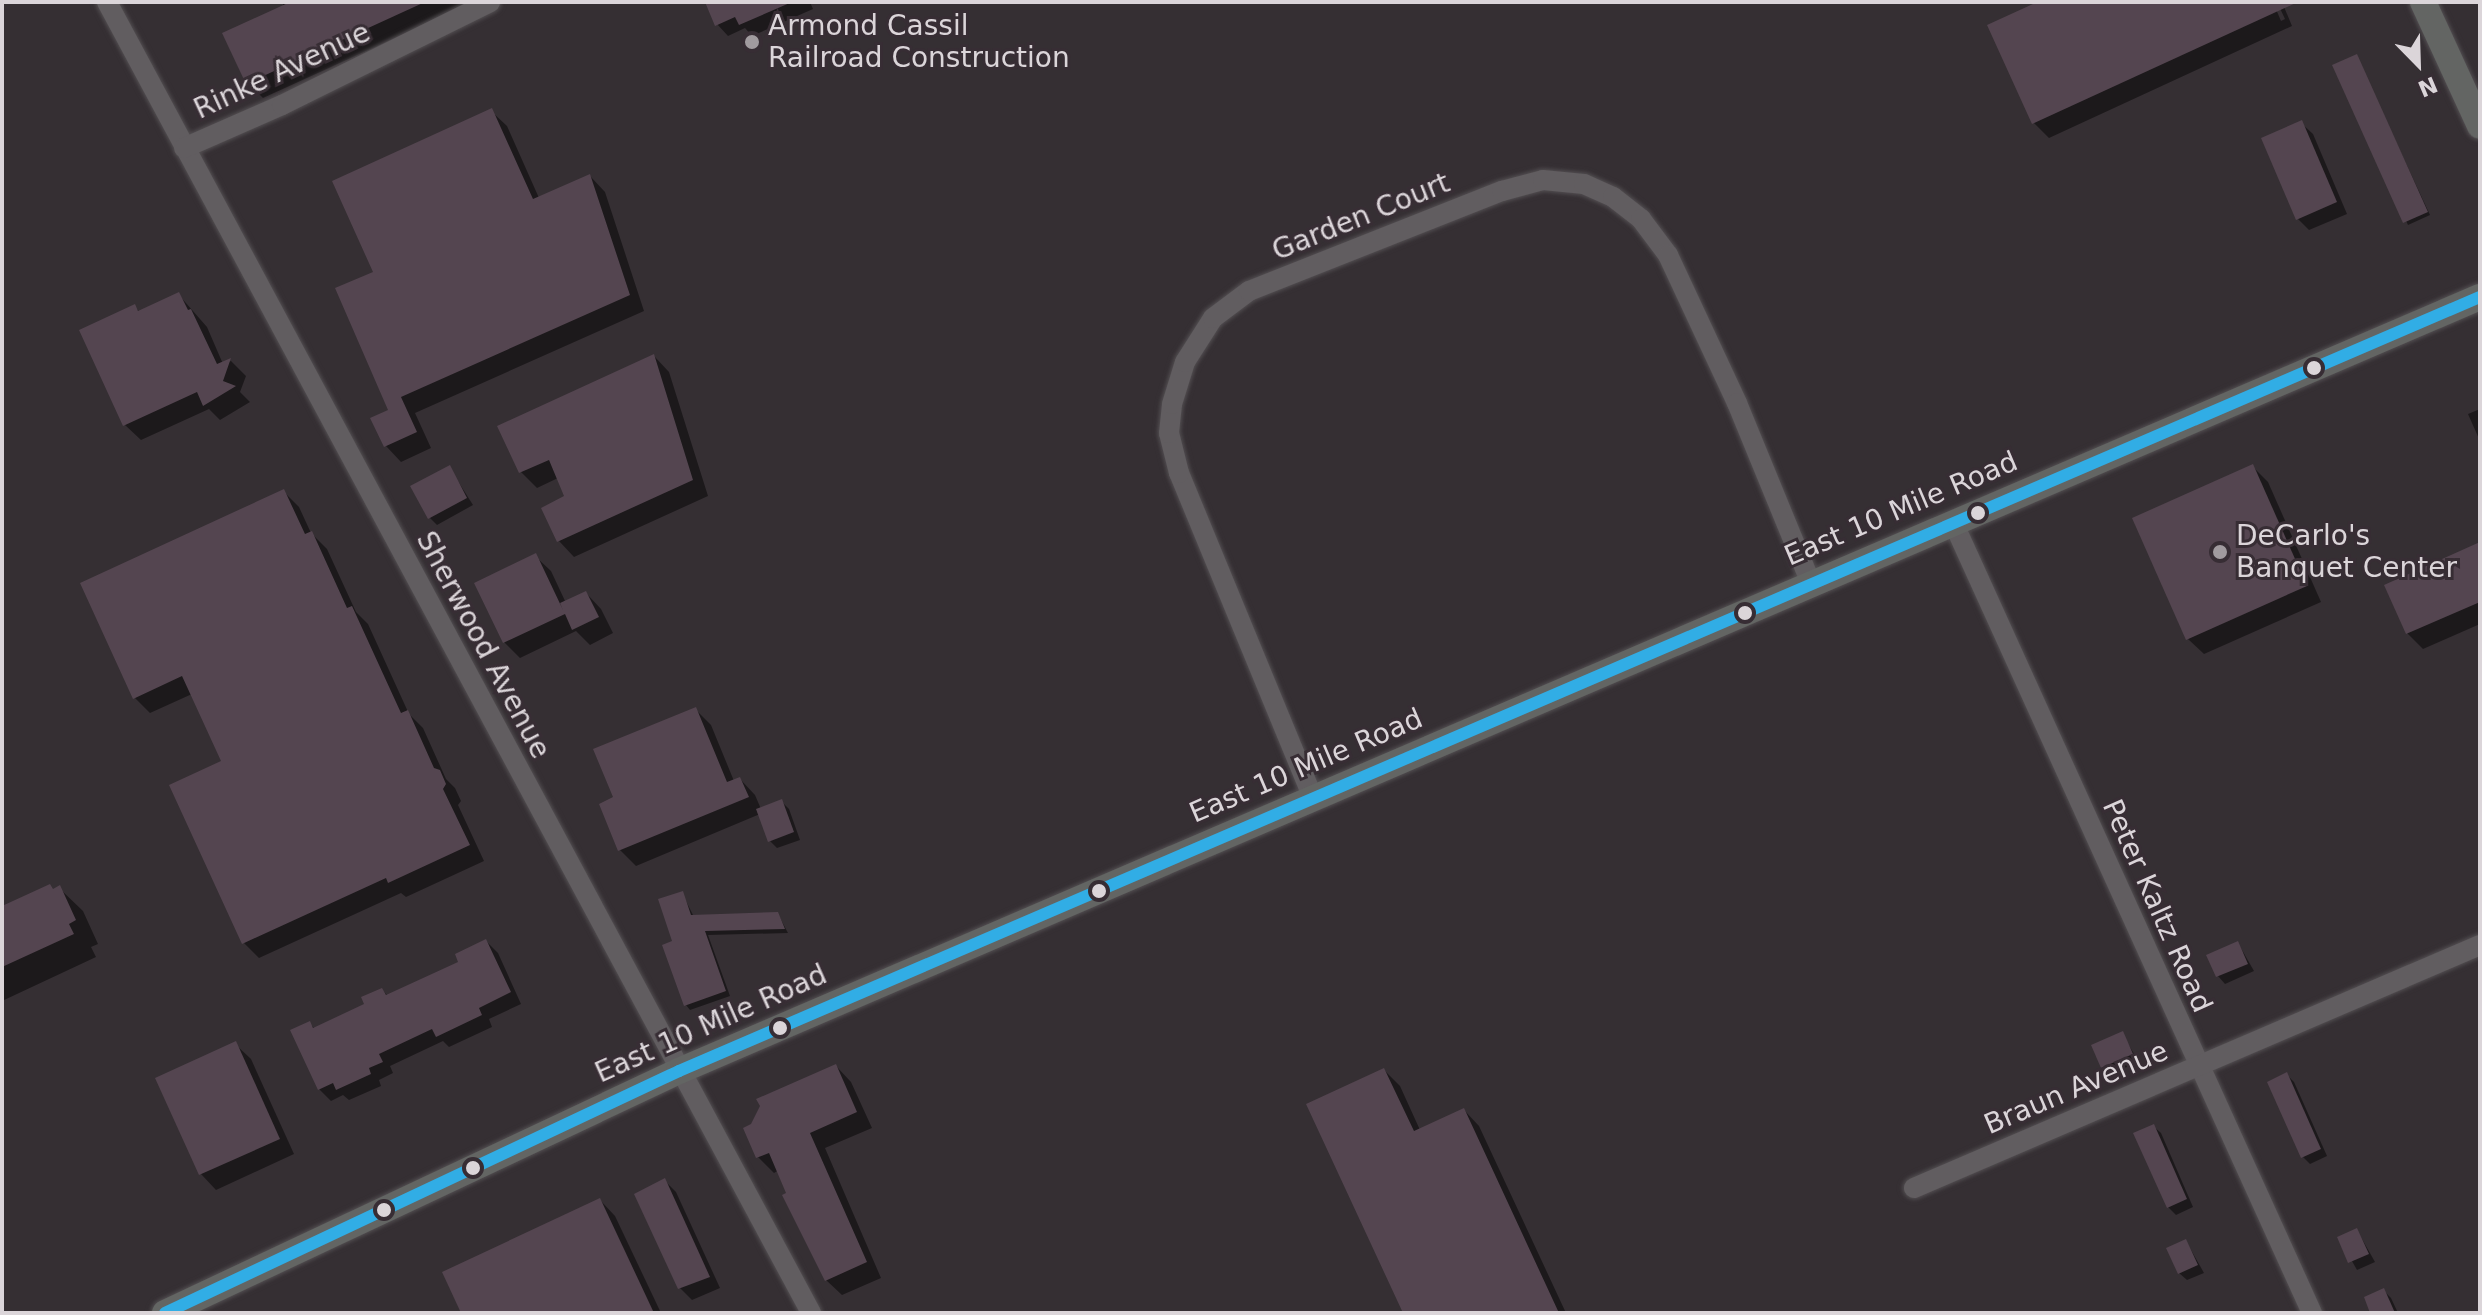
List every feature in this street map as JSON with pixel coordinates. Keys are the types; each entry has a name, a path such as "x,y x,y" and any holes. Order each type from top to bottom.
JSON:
{"main road":[{"path":"2423,2 2480,126"},
{"name":"East 10 Mile Road","path":"181,1310 679,1071 2480,297"}],"street":[{"name":"Sherwood Avenue","path":"107,2 811,1313"},
{"name":"Rinke Avenue","path":"184,148 282,105 490,2"},
{"name":"Garden Court","path":"1313,798 1179,473 1171,442 1172,404 1185,362 1213,318 1249,291 1502,191 1543,180 1584,184 1613,197 1641,219 1668,255 1737,403 1811,583"},
{"name":"Peter Kaltz Road","path":"1953,522 2312,1313"},
{"name":"Braun Avenue","path":"1914,1188 2480,945"}],"building":[{"path":"290,2 425,2 246,84 222,33"},
{"name":"Armond Cassil Railroad Construction","path":"705,2 792,2 739,25 735,17 715,26"},
{"path":"2037,2 2298,2 2032,124 1987,25"},
{"path":"2357,54 2428,212 2403,223 2332,65"},
{"path":"492,108 533,199 590,174 630,295 401,397 417,432 384,447 370,418 388,410 335,288 373,272 332,181"},
{"path":"2302,120 2337,202 2296,220 2261,138"},
{"path":"179,292 188,310 191,309 217,364 231,358 223,381 236,386 203,406 197,392 123,426 79,330 135,304 138,311"},
{"path":"654,354 693,480 557,542 541,508 564,496 549,460 519,473 497,426"},
{"name":"DeCarlo's Banquet Center","path":"2253,464 2307,586 2186,640 2132,518"},
{"path":"450,465 467,498 428,519 410,486"},
{"path":"284,489 305,534 312,531 347,608 352,606 401,713 408,710 434,768 440,770 446,784 443,789 470,845 388,883 386,878 242,944 169,785 221,761 182,676 133,699 80,583"},
{"path":"2480,542 2480,602 2406,634 2384,585"},
{"path":"536,553 563,610 560,603 586,591 599,617 572,630 565,614 503,643 474,583"},
{"path":"696,707 727,782 740,777 749,797 618,851 599,804 613,797 593,749"},
{"path":"782,799 794,832 768,842 756,809"},
{"path":"50,884 53,889 60,885 76,920 69,924 74,934 2,967 2,906"},
{"path":"683,891 691,915 778,912 785,929 705,931 726,991 684,1006 662,945 672,941 658,899"},
{"path":"486,939 511,992 479,1008 482,1015 436,1037 432,1029 379,1054 383,1062 369,1068 371,1074 336,1090 333,1083 318,1090 290,1030 310,1021 313,1028 364,1004 361,997 382,988 386,995 458,962 455,954"},
{"path":"2238,941 2248,964 2216,977 2206,955"},
{"path":"2123,1031 2133,1054 2101,1068 2091,1045"},
{"path":"236,1041 280,1139 199,1175 155,1078"},
{"path":"836,1064 857,1112 810,1133 867,1262 825,1281 782,1195 786,1193 769,1153 756,1158 743,1128 751,1124 760,1106 756,1099"},
{"path":"1384,1068 1414,1131 1464,1108 1559,1313 1403,1313 1306,1104"},
{"path":"2287,1072 2321,1149 2301,1158 2267,1082"},
{"path":"2154,1124 2187,1199 2167,1208 2133,1133"},
{"path":"665,1178 710,1277 678,1289 634,1194"},
{"path":"600,1198 654,1313 461,1313 442,1272"},
{"path":"2357,1228 2369,1254 2348,1263 2337,1237"},
{"path":"2186,1239 2198,1265 2178,1274 2166,1248"},
{"path":"2384,1288 2395,1313 2370,1313 2364,1297"}],"transit line":[{"path":"165,1313 679,1071 2480,297"}],"place":[{"name":"Armond Cassil Railroad Construction","path":"752,42"},
{"name":"DeCarlo's Banquet Center","path":"2220,552"}]}
